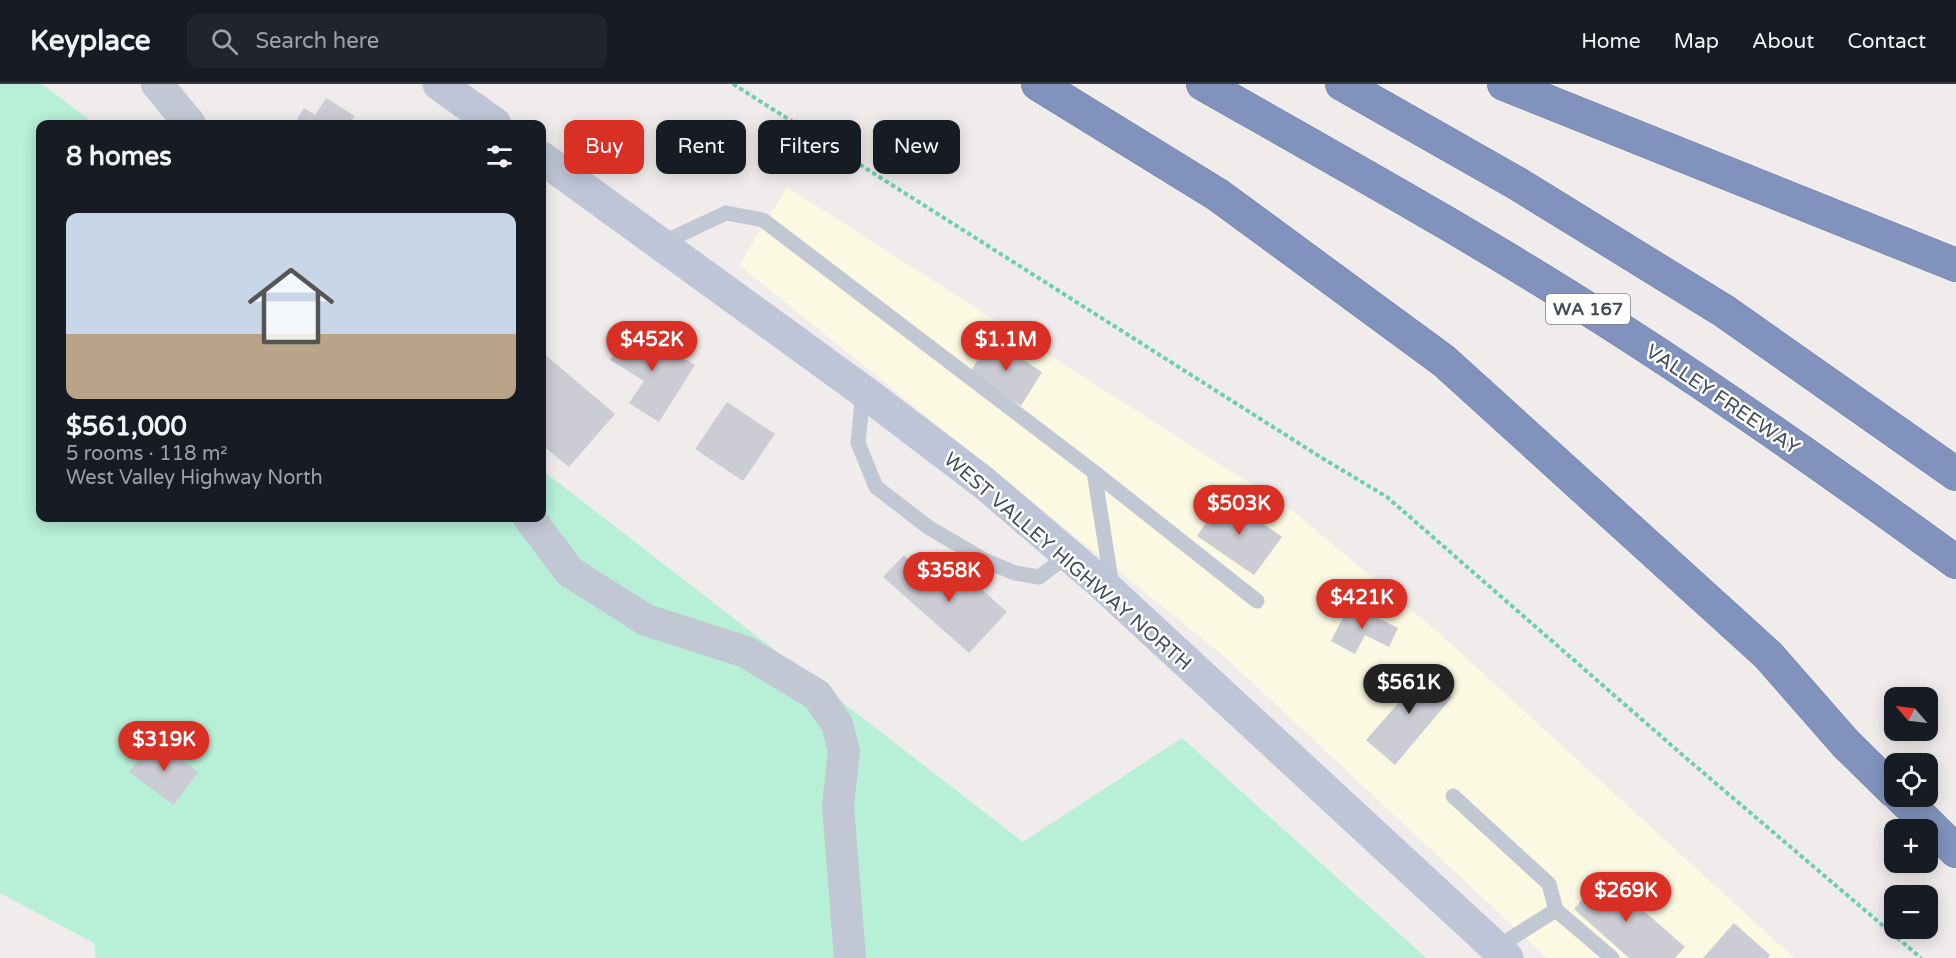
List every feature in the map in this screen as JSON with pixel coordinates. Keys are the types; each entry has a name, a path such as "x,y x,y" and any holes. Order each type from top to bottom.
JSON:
{"highway":[{"path":"1038,84 1218,195 1444,362 1768,655 1846,744 1884,781"},
{"name":"VALLEY FREEWAY","path":"1203,84 1475,240 1620,329 1776,433 1956,562"},
{"path":"1342,84 1518,184 1724,311 1956,474"},
{"path":"1504,84 1956,265"},
{"path":"1911,807 1956,851"}],"main road":[{"path":"439,84 489,120"},
{"name":"WEST VALLEY HIGHWAY NORTH","path":"546,161 863,391 984,483 1114,595 1504,955"}],"street":[{"path":"158,84 187,120"},
{"path":"532,522 570,572 646,620 746,652 817,695 837,724 844,751 838,805 850,958"}],"lane":[{"path":"660,244 726,213 763,220 1094,472 1257,601"},
{"path":"863,391 858,443 876,487 889,499 966,549 1015,573 1039,577 1068,555"},
{"path":"1094,472 1114,595"},
{"path":"1453,796 1550,884 1556,910 1612,958"},
{"path":"1504,955 1510,939 1556,910"}],"path":[{"path":"733,84 913,200 1387,496 1686,758 1921,958"}],"shaded area":[{"path":"787,187 1293,511 1440,634 1794,958 1547,958 1225,657 739,265"}],"green space":[{"path":"0,84 42,84 90,120 36,120 36,522 546,522 546,473 1023,842 1182,738 1426,958 96,958 94,943 0,893"}],"building":[{"path":"326,98 355,116 352,120 297,119 304,108 315,115"},
{"path":"632,327 695,365 659,422 629,403 644,381 610,360"},
{"path":"991,339 1042,372 1021,406 970,372"},
{"path":"546,355 615,414 569,467 546,448"},
{"path":"727,402 775,434 743,481 695,449"},
{"path":"1224,497 1282,537 1254,575 1197,536"},
{"path":"904,555 941,590 960,570 1007,612 969,653 883,577"},
{"path":"1350,604 1398,628 1389,647 1365,635 1355,654 1331,641"},
{"path":"1416,666 1452,697 1395,765 1366,740 1402,699 1394,691"},
{"path":"154,739 198,772 174,805 129,772"},
{"path":"1603,875 1685,947 1675,958 1629,958 1574,909"},
{"path":"1734,923 1770,955 1768,958 1703,958"}]}
